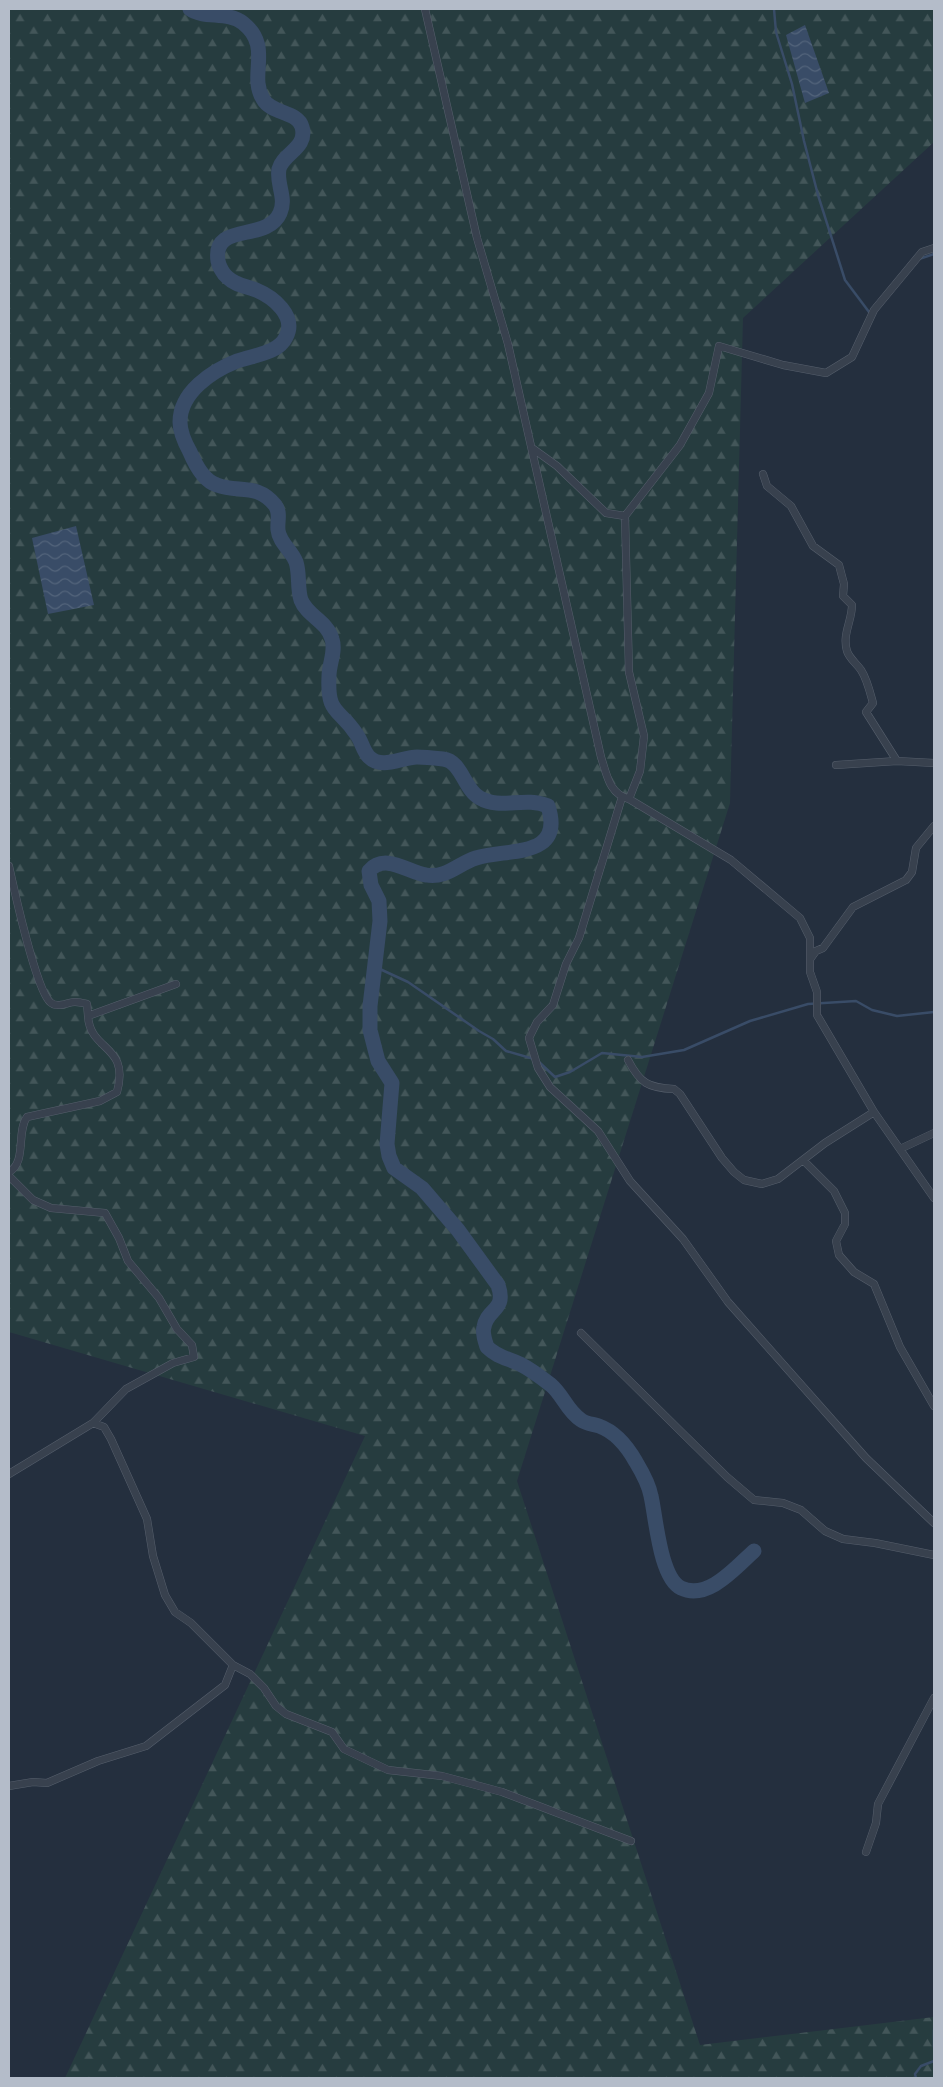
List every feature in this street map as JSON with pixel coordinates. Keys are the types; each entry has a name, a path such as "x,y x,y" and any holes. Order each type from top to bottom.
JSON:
{"street":[{"path":"425,9 477,238 508,344 601,757 612,789 730,860 800,918 810,938 810,972 817,992 817,1015 874,1112 934,1198"},
{"path":"934,248 922,252 874,310 852,356 826,373 783,364 719,346 709,393 680,445 625,516 629,672 644,736 640,771 625,798 579,938 566,964 553,1005 537,1022 529,1038 538,1068 550,1087 598,1132 630,1181 683,1239 728,1302 866,1458 934,1523"},
{"path":"532,448 556,466 606,513 625,516"},
{"path":"763,474 767,486 791,506 813,546 839,565 844,584 843,596 852,605 852,618 845,633 847,652 862,671 870,692 873,703 866,712 897,761"},
{"path":"836,765 897,761 934,763"},
{"path":"811,958 816,951 823,948 853,907 906,880 912,872 916,848 934,826"},
{"path":"9,866 26,938 43,993 50,1002 58,1005 75,1002 86,1004 94,1034 118,1058 120,1067 117,1092 100,1102 27,1116 21,1125 19,1160 14,1169 9,1172"},
{"path":"88,1016 176,984"},
{"path":"628,1060 642,1081 661,1089 674,1089 680,1094 722,1158 744,1180 762,1184 769,1183 790,1171 803,1160 874,1112"},
{"path":"900,1149 934,1132"},
{"path":"803,1160 834,1190 845,1214 845,1224 836,1240 838,1255 854,1272 874,1284 900,1347 934,1406"},
{"path":"9,1176 34,1200 51,1208 105,1213 119,1238 128,1261 159,1298 166,1308 171,1322 187,1338 195,1352 194,1357 173,1363 126,1389 93,1423 9,1474"},
{"path":"581,1333 727,1477 754,1500 783,1503 801,1510 825,1531 843,1539 875,1543 934,1555"},
{"path":"93,1423 104,1427 111,1439 147,1519 153,1556 165,1596 175,1612 191,1624 233,1664 250,1674 264,1688 276,1706 286,1714 332,1732 344,1749 388,1770 442,1776 502,1792 631,1841"},
{"path":"9,1786 32,1782 47,1783 98,1761 146,1746 225,1685 233,1664"},
{"path":"866,1852 876,1823 878,1804 934,1698"}],"green space":[{"path":"9,9 934,9 934,142 743,318 730,803 517,1481 700,2045 934,2017 934,2078 65,2078 365,1436 9,1332"}],"water":[{"path":"805,25 829,93 805,103 786,35"},
{"path":"76,526 94,605 48,614 32,538"}],"waterway":[{"path":"190,9 202,14 237,19 252,32 257,41 259,51 258,80 259,90 263,99 267,104 300,122 303,134 302,140 281,163 279,169 278,175 282,196 280,213 273,222 264,228 232,236 223,241 218,249 218,261 221,270 230,280 263,293 282,308 286,315 289,329 286,337 282,343 271,350 227,365 208,377 191,392 181,411 180,426 185,441 197,467 212,483 225,487 255,491 268,498 277,508 279,534 296,562 301,600 304,606 326,628 332,639 333,648 329,671 329,689 332,705 351,726 369,757 374,761 386,763 417,757 449,761 455,765 470,789 480,798 496,803 530,802 548,806 551,823 548,835 541,843 530,848 476,858 440,875 426,875 390,863 382,863 369,871 371,885 379,901 380,921 370,1006 370,1030 378,1061 392,1083 387,1144 389,1156 394,1168 422,1188 458,1230 498,1285 500,1300 483,1329 487,1347 502,1357 528,1368 551,1385 576,1416 585,1422 611,1432 629,1450 649,1487 660,1546 668,1572 674,1582 681,1588 691,1591 701,1590 721,1580 754,1551"},
{"path":"774,9 776,32 792,84 818,195 845,280 869,312"},
{"path":"919,259 934,254"},
{"path":"375,964 382,970 408,982 493,1039 506,1051 534,1059"},
{"path":"539,1062 555,1077 570,1072 602,1053 642,1057 684,1050 750,1021 808,1004 856,1001 872,1010 897,1016 934,1012"},
{"path":"934,2030 934,2047"},
{"path":"916,2078 915,2074 921,2066 934,2061"}]}
